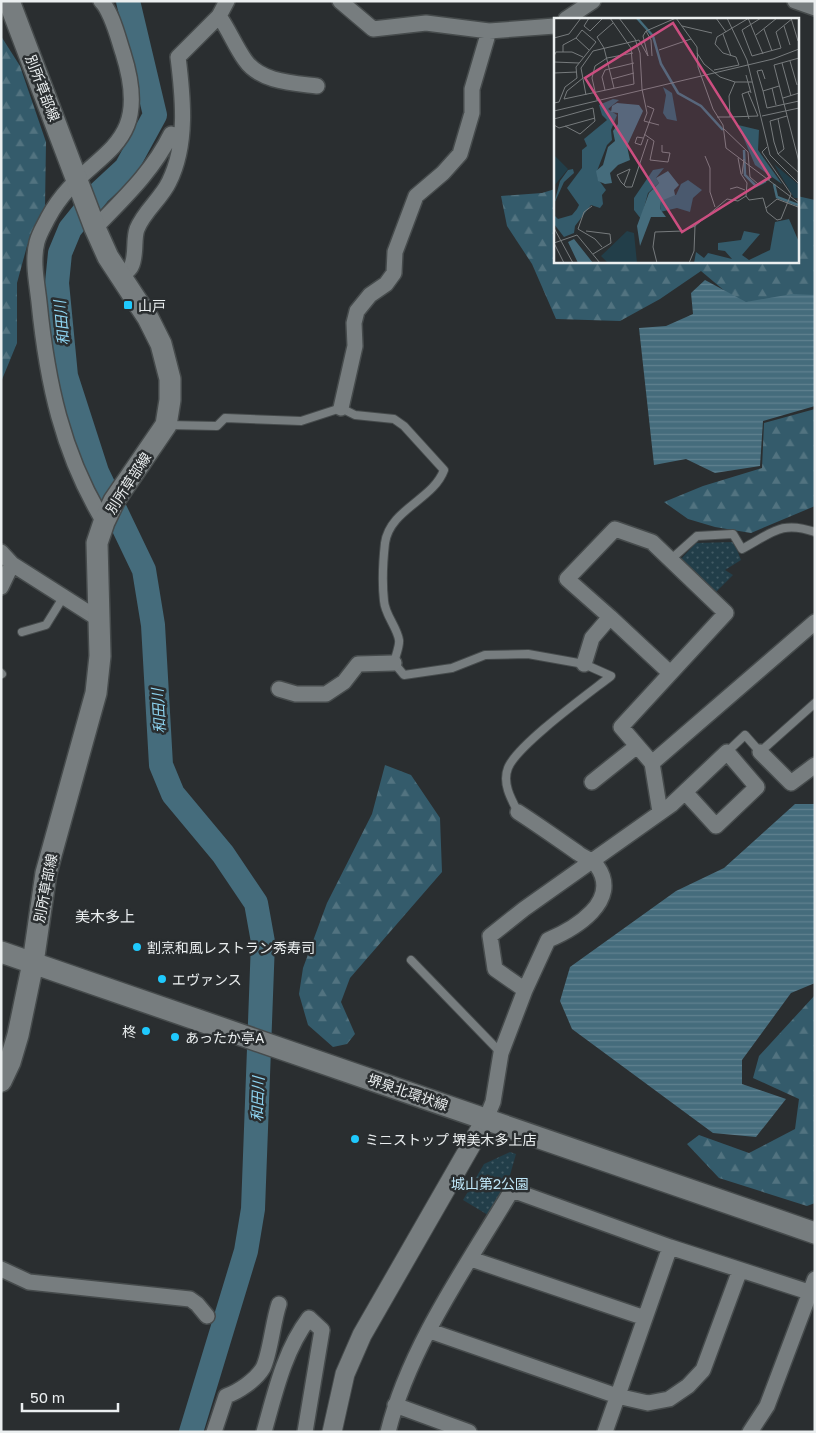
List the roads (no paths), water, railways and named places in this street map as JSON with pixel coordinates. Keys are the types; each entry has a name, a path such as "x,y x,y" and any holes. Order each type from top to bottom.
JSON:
{"main road":[{"name":"別所草部線","path":"1,1080 18,1035 33,963 46,873 96,693 100,656 97,543 105,519 125,485 166,424 170,400 170,378 161,344 148,318 120,277 94,226 79,182 9,1"},
{"name":"堺泉北環状線","path":"1,952 815,1233"}],"street":[{"path":"101,1 119,42 131,80 130,116 126,132 116,145 57,202 37,241 34,260 44,346 62,430 78,478 105,519"},
{"path":"120,277 131,267 136,230 162,195 170,180 181,140 183,97 178,57 219,16 228,1"},
{"path":"340,1 373,29 426,23 489,31 554,26"},
{"path":"568,18 594,1"},
{"path":"795,1 815,8"},
{"path":"219,16 246,61 260,73 279,80 317,86"},
{"path":"342,408 355,346 354,323 357,311 370,295 386,284 394,273 395,252 416,196 443,173 460,154 472,113 472,88 489,31"},
{"path":"94,226 146,175 161,155 171,134"},
{"path":"660,812 652,763 621,726 726,613 669,561 652,542 615,529 568,579 670,673"},
{"path":"1,552 12,564 100,620"},
{"path":"1,587 12,564"},
{"path":"584,664 592,638 610,617"},
{"path":"652,763 812,629"},
{"path":"279,689 296,694 326,694 344,682 358,664 394,663"},
{"path":"592,782 637,746"},
{"path":"525,990 495,969 490,936 524,909 660,812 727,752 757,787 716,826 684,792"},
{"path":"760,752 791,784 815,765"},
{"path":"332,1432 345,1374 362,1334 486,1119 495,1094 501,1054 525,990 548,940 568,931 593,912 601,899 604,883 596,866 518,812"},
{"path":"388,1432 395,1406 430,1331 512,1190 670,1247 740,1270 813,1289 767,1406 750,1432"},
{"path":"605,1432 670,1247"},
{"path":"471,1259 644,1318"},
{"path":"1,1269 30,1282 190,1299 207,1316"},
{"path":"430,1331 617,1396 648,1403 669,1399 688,1386 703,1370 740,1270"},
{"path":"214,1432 226,1396 252,1380 263,1368 279,1304"},
{"path":"264,1432 283,1369 298,1332 308,1318 322,1330 305,1432"},
{"path":"395,1406 469,1432"}],"lane":[{"path":"166,424 217,426 225,418 301,421 342,408 355,415 394,419 404,426 444,470 441,479 428,493 414,503 391,527 385,542 384,602 399,641 394,663 404,675 452,668 484,655 528,654 584,664 611,676 523,747 508,768 506,783 509,796 518,812"},
{"path":"669,561 697,536 733,534 742,549 784,527 798,526 815,532"},
{"path":"22,632 46,625 64,596"},
{"path":"727,752 745,735 760,752 815,702"},
{"path":"411,960 501,1054"}],"waterway":[{"name":"和田川","path":"128,1 155,115 126,168 99,193 70,229 60,253 57,283 66,376 97,472 144,570 153,625 161,765 173,794 223,854 256,903 263,942 253,1209 246,1251 191,1432"}],"place":[{"name":"山戸","path":"128,305"},
{"name":"割烹和風レストラン秀寿司","path":"137,947"},
{"name":"エヴァンス","path":"162,979"},
{"name":"柊","path":"146,1031"},
{"name":"あったか亭A","path":"175,1037"},
{"name":"ミニストップ 堺美木多上店","path":"355,1139"}],"district":[{"name":"美木多上","path":"105,916"}],"park label":[{"name":"城山第2公園","path":"490,1183"}]}
